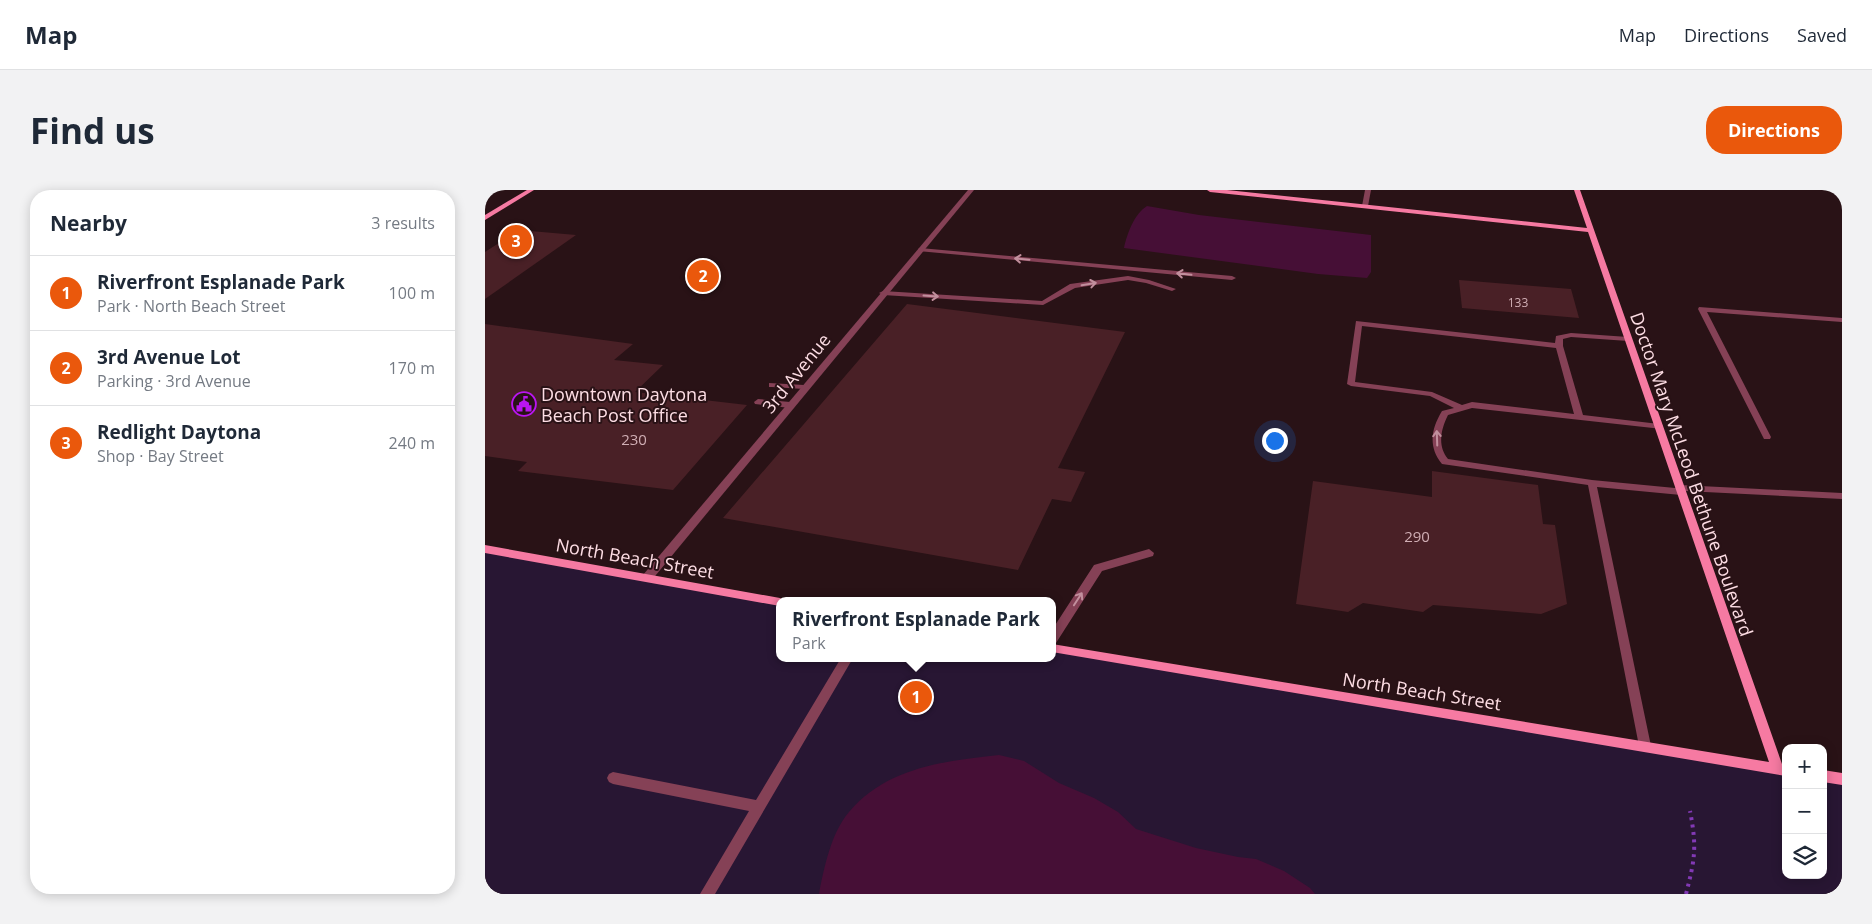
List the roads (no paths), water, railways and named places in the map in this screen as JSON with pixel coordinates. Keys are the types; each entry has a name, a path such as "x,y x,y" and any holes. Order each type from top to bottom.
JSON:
{"street":[{"path":"485,218 531,190"},
{"name":"3rd Avenue","path":"647,578 883,293 971,190"},
{"path":"1210,190 1591,230"},
{"path":"1365,206 1368,190"},
{"name":"Doctor Mary McLeod Bethune Boulevard","path":"1577,190 1681,490 1781,769"},
{"path":"920,250 1232,278"},
{"path":"883,293 1043,303 1073,286 1128,278 1147,281 1172,289"},
{"path":"1767,437 1702,308 1842,320"},
{"path":"1461,408 1432,394 1351,384 1359,323 1559,346"},
{"path":"1579,418 1559,346 1559,338 1571,335 1628,338"},
{"path":"772,385 805,388"},
{"path":"758,402 790,405"},
{"path":"1659,427 1472,405 1445,413 1437,427 1437,443 1440,457 1445,462 1592,483 1681,490 1842,496"},
{"path":"1592,483 1645,746"},
{"name":"North Beach Street","path":"485,549 776,601"},
{"path":"1056,634 1098,568 1149,552"},
{"name":"North Beach Street","path":"1056,649 1781,769"},
{"path":"707,894 845,662"},
{"path":"1827,777 1842,779"},
{"path":"613,778 760,807"}],"place":[{"name":"Redlight Daytona","path":"516,241"},
{"name":"3rd Avenue Lot","path":"703,276"},
{"name":"Downtown Daytona Beach Post Office","path":"524,404"},
{"name":"Riverfront Esplanade Park","path":"916,697"}]}
